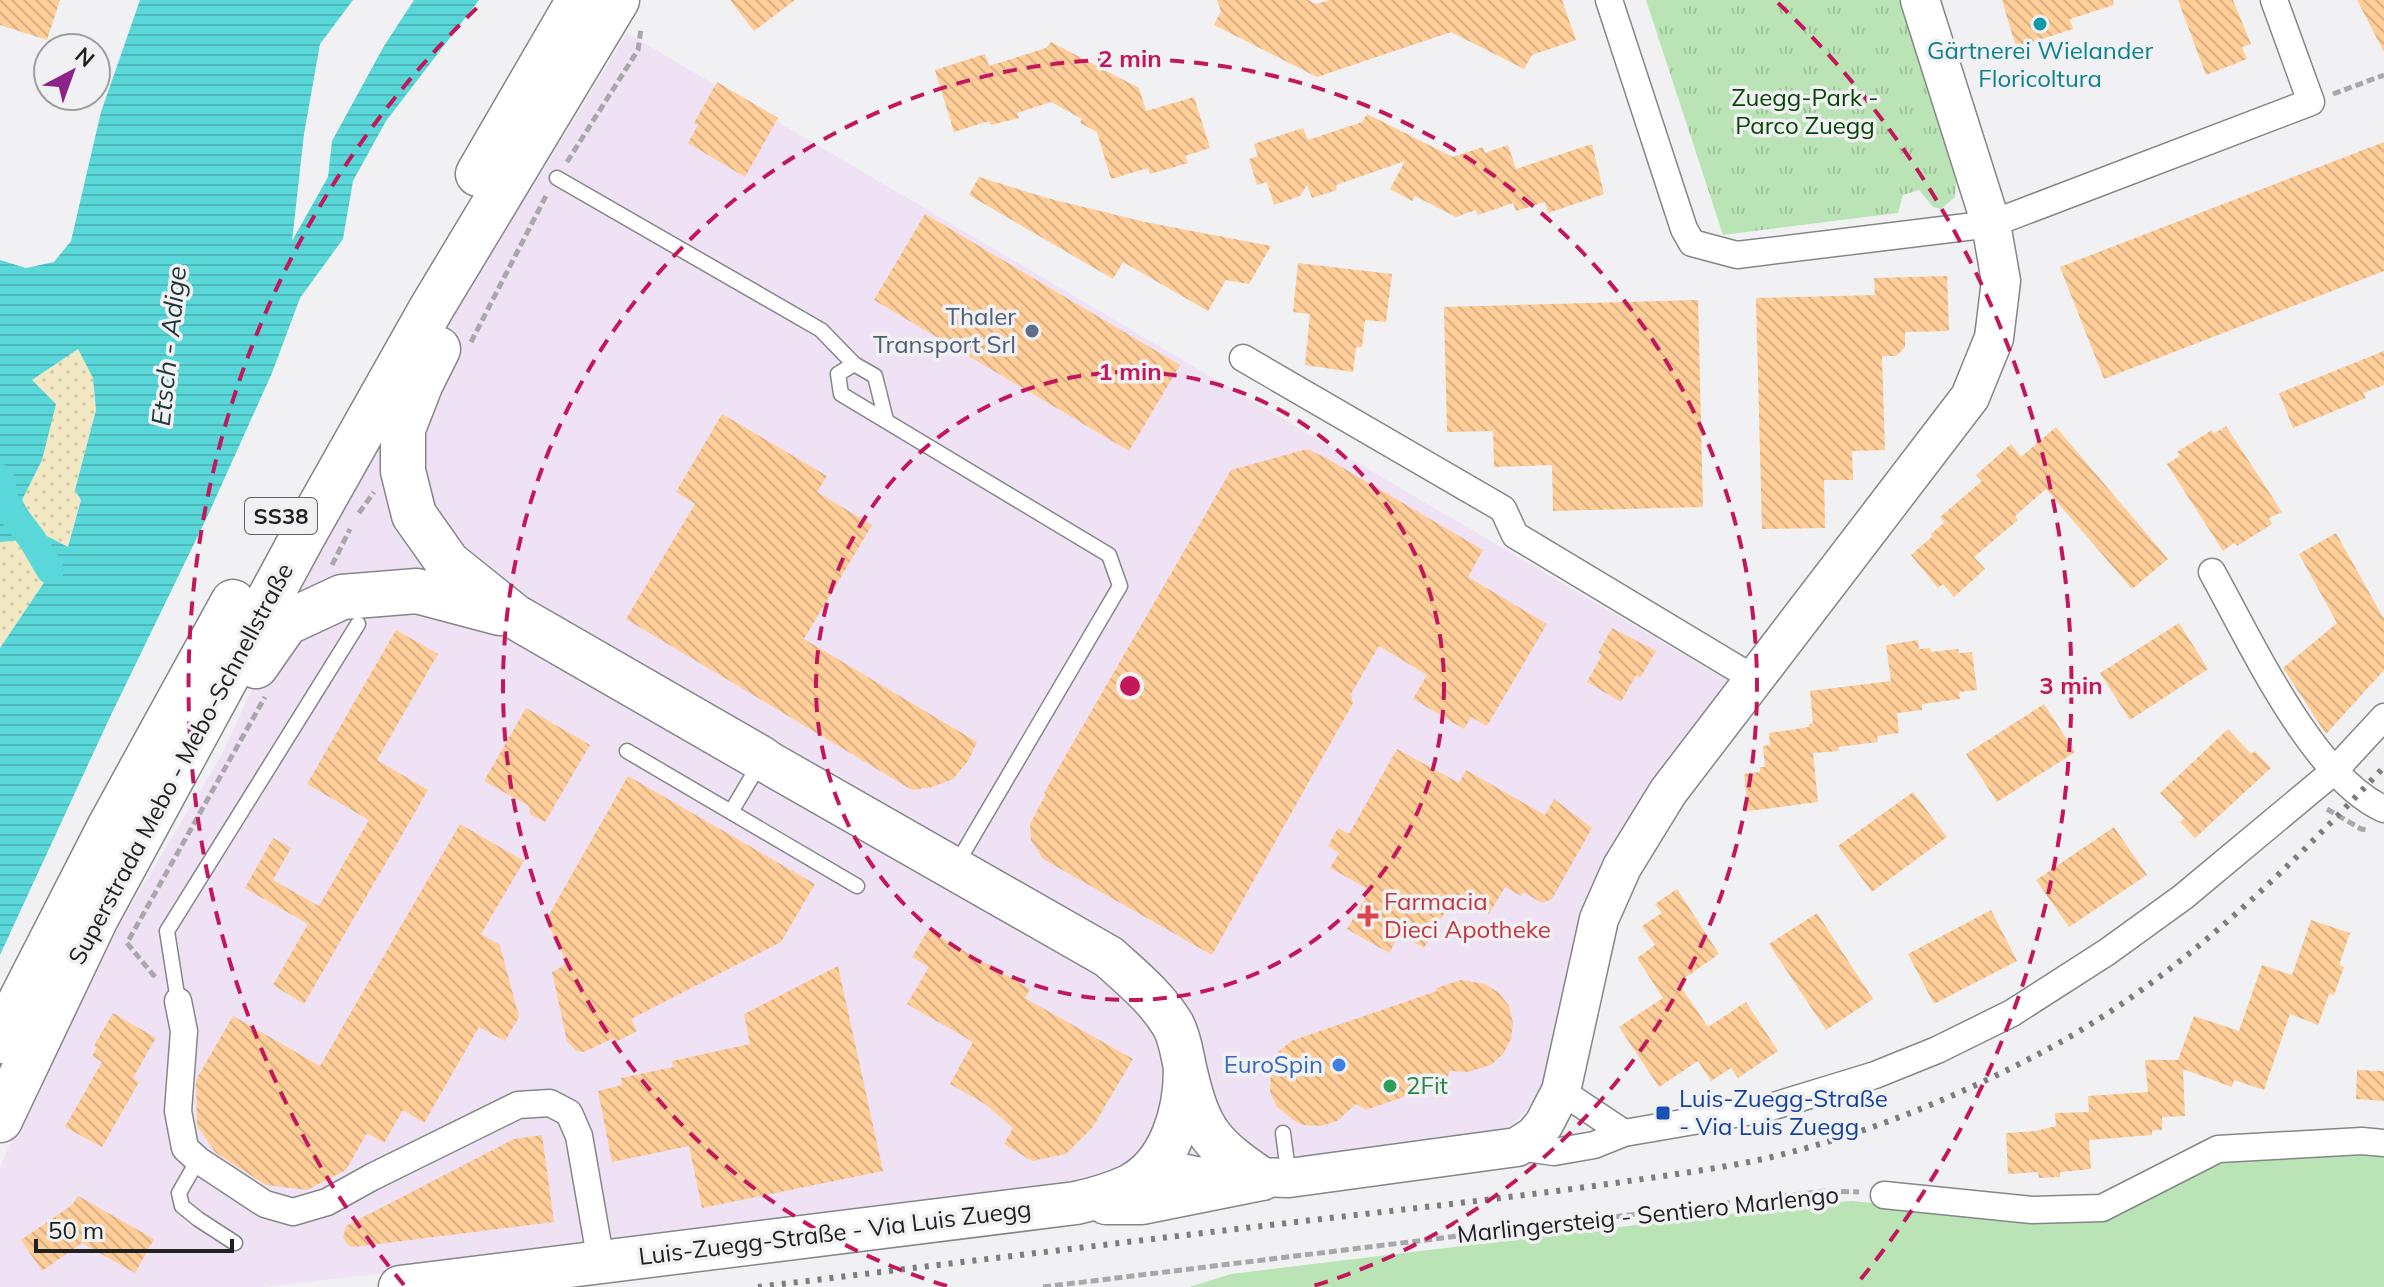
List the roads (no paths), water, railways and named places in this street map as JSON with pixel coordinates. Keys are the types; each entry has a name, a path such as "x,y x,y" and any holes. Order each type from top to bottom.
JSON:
{"highway":[{"name":"Superstrada Mebo - Mebo-Schnellstraße","path":"0,1041 110,826 323,440 397,319 549,47 579,0"},
{"name":"Superstrada Mebo - Mebo-Schnellstraße","path":"0,1120 96,918 302,538 431,309 590,43 629,10"},
{"path":"590,43 421,383 403,429 403,471 414,515 448,563 514,616 762,759"},
{"path":"217,696 247,680 286,623 342,597 417,591 514,616"}],"main road":[{"path":"762,759 1109,957 1149,993 1172,1024 1181,1043 1185,1069 1203,1126 1219,1146 1276,1179"},
{"path":"1153,1167 1182,1111 1185,1069"},
{"name":"Luis-Zuegg-Straße - Via Luis Zuegg","path":"400,1287 1076,1203 1131,1185 1153,1167"},
{"path":"1076,1203 1142,1203 1276,1179"}],"street":[{"path":"1609,0 1684,229 1692,243 1737,255 1991,224 2311,102 2274,0"},
{"path":"1517,1147 1534,1136 1544,1124 1561,1091 1599,919 1622,867 1668,792 1970,397 1994,338 2001,281 1991,224 1920,0"},
{"path":"1243,358 1503,509 1515,535 1756,680"},
{"path":"2212,572 2300,727 2333,772 2374,805 2384,809"},
{"path":"1153,1167 1196,1176 1276,1179 1517,1147 1554,1152 1594,1145 1624,1133 1764,1109 1875,1075 2012,1013 2107,952 2183,897 2333,772 2384,717"},
{"path":"178,1001 184,1031 178,1111 185,1148 265,1204 293,1212 327,1202 518,1105 550,1103 569,1113 579,1136 601,1262"},
{"path":"1561,1091 1624,1133"},
{"path":"1884,1195 2032,1210 2102,1208 2218,1149 2362,1141 2384,1143"}],"lane":[{"path":"557,178 821,330 854,364 875,376 886,420"},
{"path":"854,364 838,374 841,394 1109,555 1120,586 954,869"},
{"path":"178,1001 167,931 358,624"},
{"path":"627,751 857,886"},
{"path":"731,812 762,759"},
{"path":"1276,1179 1283,1133"},
{"path":"198,1160 179,1193 182,1206 235,1243"}],"water":[{"name":"Etsch - Adige","path":"140,0 353,0 320,44 304,134 292,241 328,177 332,141 384,46 414,0 479,0 386,121 353,181 343,239 300,298 272,373 208,515 0,955 0,648 45,581 27,543 39,532 68,547 81,500 75,490 96,410 93,378 78,349 32,380 56,404 42,460 22,500 36,525 22,540 0,542 0,260 26,268 54,262 71,241 101,112 112,112 112,80"}],"waterway":[{"path":"0,478 6,505 32,539 50,570"}],"railway":[{"path":"758,1287 1600,1185 1741,1163 1839,1138 1933,1104 1993,1077 2075,1034 2124,1002 2217,931 2303,851 2384,767"}],"place":[{"name":"Gärtnerei Wielander Floricoltura","path":"2040,24"},
{"name":"Thaler Transport Srl","path":"1032,331"},
{"name":"Farmacia Dieci Apotheke","path":"1368,916"},
{"name":"EuroSpin","path":"1339,1065"},
{"name":"2Fit","path":"1390,1086"},
{"name":"Luis-Zuegg-Straße - Via Luis Zuegg","path":"1663,1113"}],"park label":[{"name":"Zuegg-Park - Parco Zuegg","path":"1805,112"}]}
